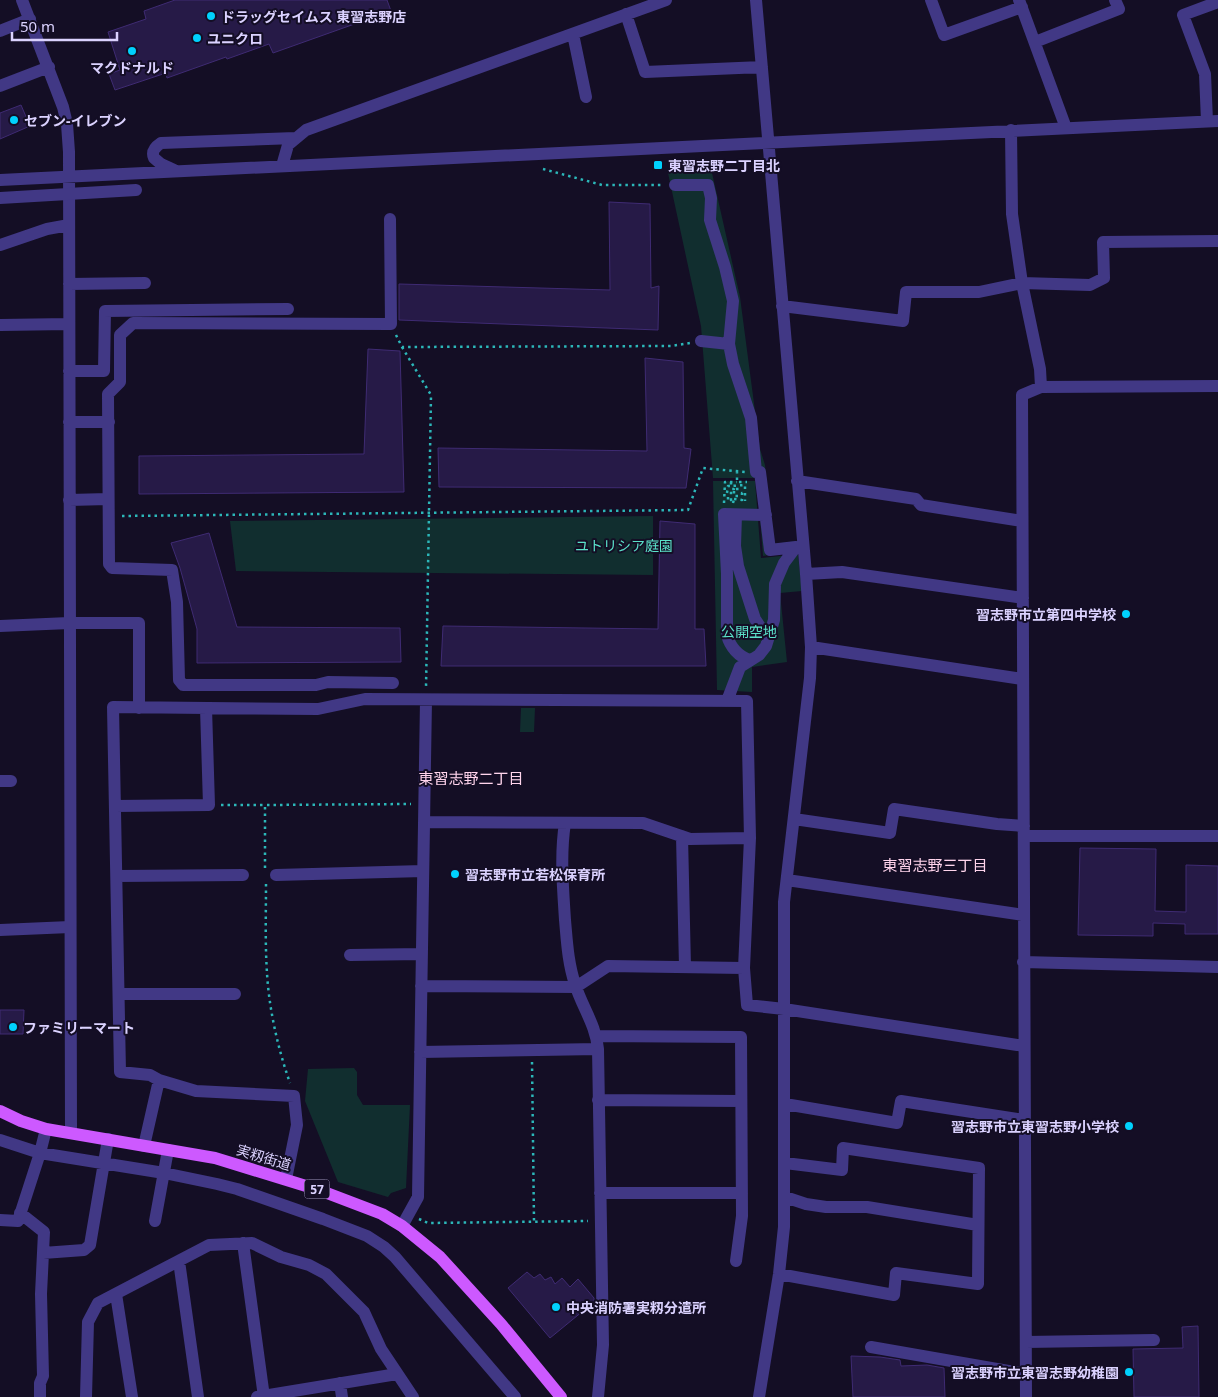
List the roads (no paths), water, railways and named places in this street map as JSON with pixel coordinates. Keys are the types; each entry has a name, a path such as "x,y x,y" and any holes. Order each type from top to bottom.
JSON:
{"main road":[{"name":"実籾街道","path":"0,1111 20,1121 46,1129 215,1158 286,1179 351,1201 382,1214 402,1226 440,1257 463,1281 561,1397"}],"street":[{"path":"22,0 49,67 67,124 69,176 71,1133"},
{"path":"282,166 288,145 306,130 666,0"},
{"path":"756,0 811,647 810,678 784,902 786,1163 784,1227 779,1274 759,1397"},
{"path":"931,0 944,35 1021,4 1066,128"},
{"path":"1034,42 1119,9 1115,0"},
{"path":"0,180 1212,121 1205,74 1183,15 1218,2"},
{"path":"626,14 645,72 762,67"},
{"path":"0,30 30,19"},
{"path":"573,34 586,97"},
{"path":"0,86 49,67"},
{"path":"1011,130 1012,214 1022,284 1040,369 1041,387"},
{"path":"176,171 161,164 154,158 153,151 155,146 161,144 295,138"},
{"path":"675,185 708,185 711,198 710,220 725,267 733,301 729,344 733,364 751,418 756,472 760,472 770,550 796,547 784,563 775,584 774,620 768,639 763,650 740,667 727,701"},
{"path":"0,198 136,190"},
{"path":"390,218 391,324 133,323 120,336 120,382 108,394 108,516 109,564 112,568 172,570 177,602 179,680 183,685 316,685 328,682 392,684"},
{"path":"0,245 47,229 69,225"},
{"path":"782,306 903,321 906,292 979,292 1022,284 1090,285 1104,278 1104,242 1218,242"},
{"path":"69,284 145,283"},
{"path":"69,370 104,371 106,311 288,310"},
{"path":"0,325 69,324"},
{"path":"710,342 729,344"},
{"path":"1026,1397 1022,395 1041,387 1218,386"},
{"path":"69,422 108,422"},
{"path":"797,480 916,499 921,505 1022,520"},
{"path":"69,500 108,499"},
{"path":"750,660 736,652 728,641 728,574 724,514 737,508 766,515"},
{"path":"737,508 735,546 738,566 755,619 768,639"},
{"path":"806,574 842,572 1023,598"},
{"path":"0,626 69,623 139,623 139,708"},
{"path":"811,647 1022,679"},
{"path":"286,1179 297,1125 294,1096 196,1091 159,1080 150,1075 120,1072 114,707 318,709 366,699 748,701 750,838 744,968 747,1005 784,1008 1024,1046"},
{"path":"402,1226 418,1197 426,700"},
{"path":"115,806 209,805 206,708"},
{"path":"794,819 890,833 894,809 997,824 1024,831 1218,836"},
{"path":"424,822 642,823 690,839 750,838"},
{"path":"565,823 562,851 568,960 576,986 597,1036 598,1049 603,1345 598,1397"},
{"path":"682,836 684,967"},
{"path":"271,875 423,871"},
{"path":"117,876 243,875"},
{"path":"787,880 1024,915"},
{"path":"0,930 70,928"},
{"path":"350,954 422,954"},
{"path":"1023,962 1218,967"},
{"path":"421,986 576,986 608,966 744,968"},
{"path":"119,994 235,994"},
{"path":"597,1036 741,1037 742,1216 736,1261"},
{"path":"420,1052 598,1049"},
{"path":"144,1146 159,1080"},
{"path":"598,1100 741,1101"},
{"path":"785,1104 897,1123 901,1101 1024,1120"},
{"path":"0,1220 18,1221 46,1129"},
{"path":"43,1253 84,1250 90,1245 108,1139"},
{"path":"0,1140 40,1153 164,1174 237,1189 322,1219 377,1242 412,1275 515,1397"},
{"path":"779,1274 894,1295 896,1273 978,1284 979,1168 843,1148 842,1170 786,1163"},
{"path":"155,1220 168,1150"},
{"path":"600,1193 742,1192"},
{"path":"785,1197 806,1204 826,1207 867,1207 978,1225"},
{"path":"20,1213 44,1232 41,1294 43,1376 40,1383 40,1397"},
{"path":"86,1397 88,1322 98,1303 209,1245 252,1242 281,1257 309,1265 326,1274 364,1312 381,1349 413,1397"},
{"path":"243,1243 261,1397 397,1374"},
{"path":"179,1261 198,1397"},
{"path":"116,1294 132,1397"},
{"path":"1026,1342 1154,1340"},
{"path":"871,1347 1026,1374"},
{"path":"340,1383 342,1397"}],"place":[{"name":"ドラッグセイムス 東習志野店","path":"211,16"},
{"name":"ユニクロ","path":"197,38"},
{"name":"マクドナルド","path":"132,51"},
{"name":"セブン-イレブン","path":"14,120"},
{"name":"東習志野二丁目北","path":"658,165"},
{"name":"習志野市立第四中学校","path":"1126,614"},
{"name":"習志野市立若松保育所","path":"455,874"},
{"name":"ファミリーマート","path":"13,1027"},
{"name":"習志野市立東習志野小学校","path":"1129,1126"},
{"name":"中央消防署実籾分遣所","path":"556,1307"},
{"name":"習志野市立東習志野幼稚園","path":"1129,1372"}],"district":[{"name":"東習志野二丁目","path":"471,778"},
{"name":"東習志野三丁目","path":"935,865"}],"park label":[{"name":"ユトリシア庭園","path":"624,545"},
{"name":"公開空地","path":"749,631"}]}
